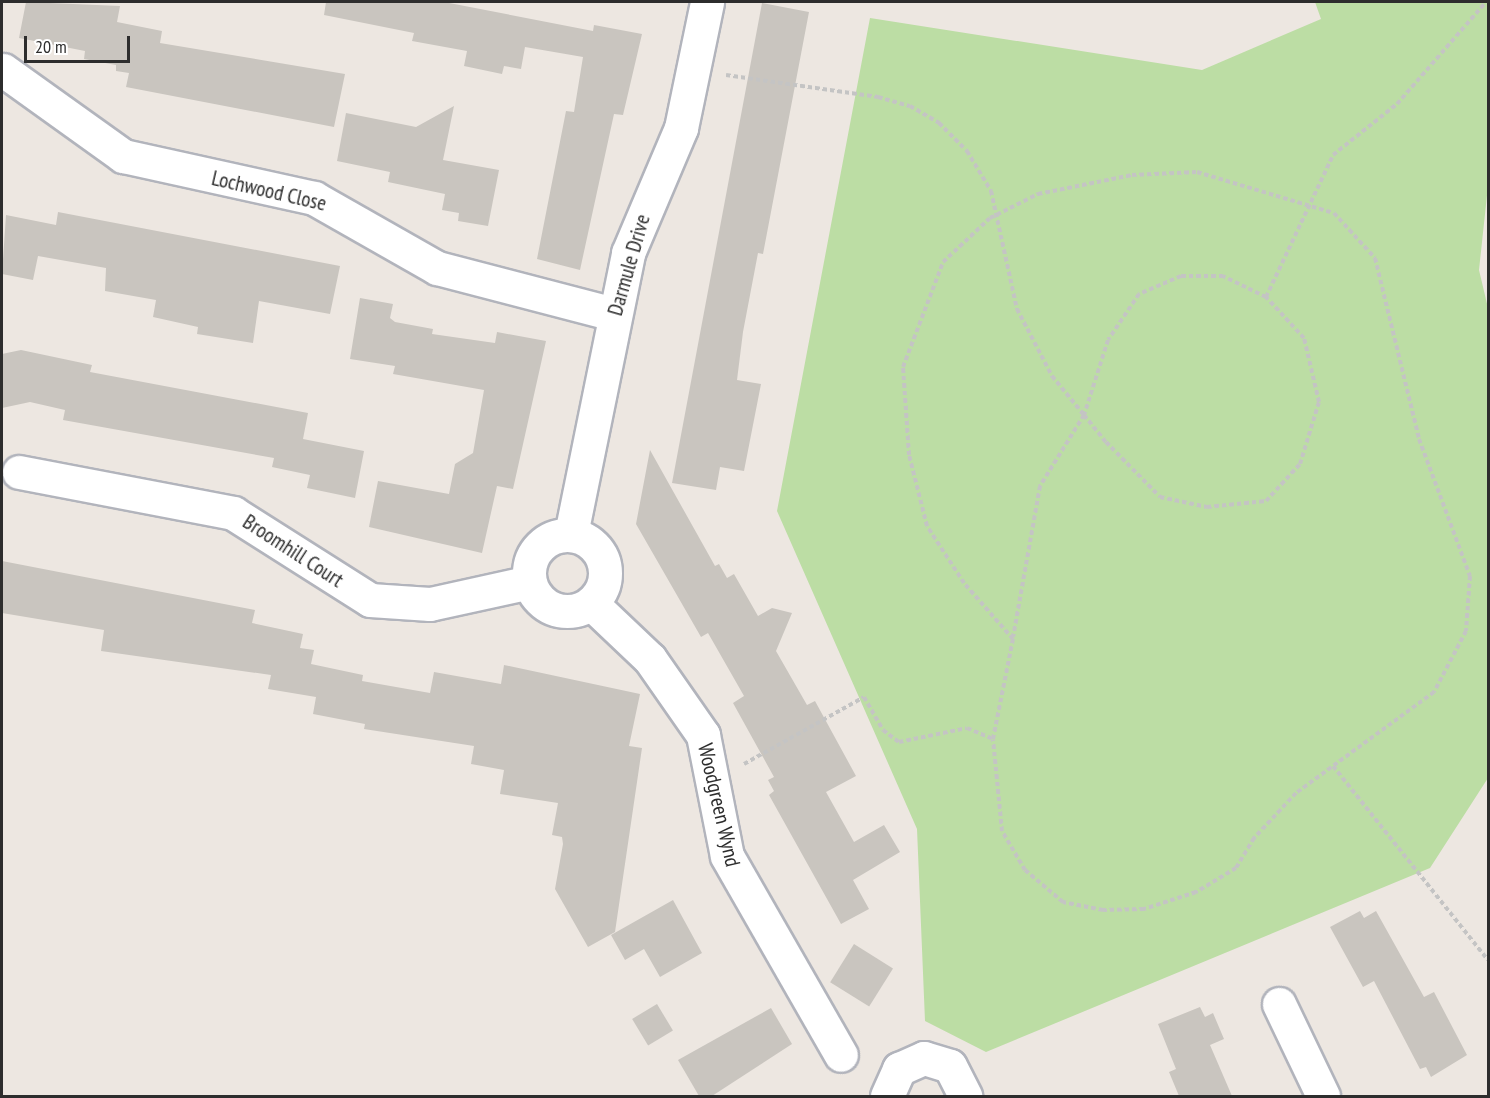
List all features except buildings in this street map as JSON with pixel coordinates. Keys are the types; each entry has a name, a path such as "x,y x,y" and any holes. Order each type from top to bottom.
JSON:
{"street":[{"name":"Darmule Drive","path":"571,534 614,314 635,232 681,128 693,70 697,3"},
{"name":"Lochwood Close","path":"3,70 123,156 314,198 437,268 614,314"},
{"name":"Broomhill Court","path":"19,472 233,513 370,600 430,604 530,582"},
{"path":"571,534 594,545 606,568 600,594 580,609 554,609 534,593 530,582 538,547 571,534"},
{"name":"Woodgreen Wynd","path":"591,603 674,688 703,735 727,856 738,883 841,1055"},
{"path":"1280,1004 1323,1096"},
{"path":"887,1096 898,1069 924,1058 950,1066 965,1096"}],"path":[{"path":"1266,297 1306,204 1333,155 1397,105 1486,2"},
{"path":"693,70 910,106 939,123 967,151 991,191 998,214 1017,309 1052,376 1084,415 1160,497 1207,507 1266,501 1300,464 1319,402 1304,338 1266,297 1223,276 1181,276 1139,294 1108,340 1084,415 1040,486 1013,639 993,739 1002,831 1025,870 1063,902 1103,910 1144,909 1196,892 1236,868 1254,838 1296,793 1434,692 1466,631 1470,576 1419,439 1375,258 1334,213 1197,172 1132,175 1038,194 998,214 943,262 903,367 909,455 927,526 964,583 1013,639"},
{"path":"712,782 864,697 883,730 899,742 967,728 993,739"},
{"path":"1333,766 1488,960"}],"green space":[{"path":"1315,2 1488,2 1488,186 1479,270 1488,308 1488,778 1430,868 986,1052 925,1021 917,829 777,511 870,18 1202,70 1321,19"}]}
